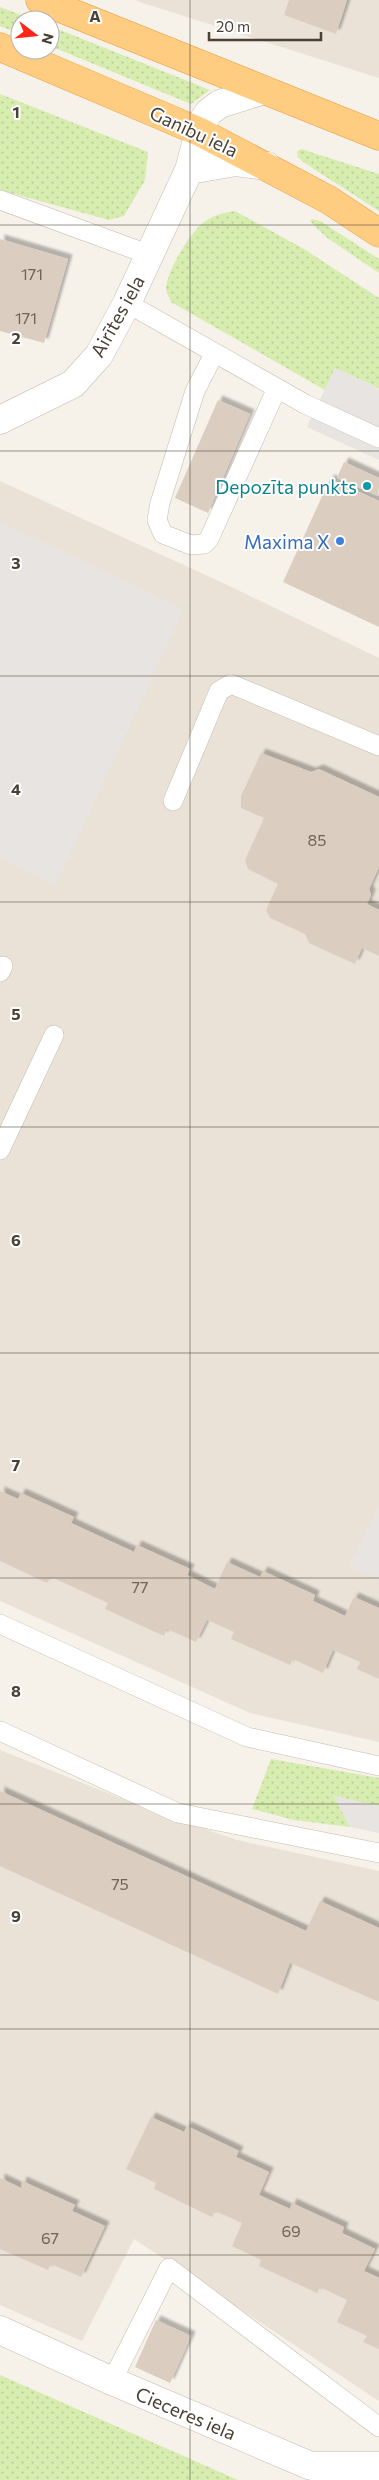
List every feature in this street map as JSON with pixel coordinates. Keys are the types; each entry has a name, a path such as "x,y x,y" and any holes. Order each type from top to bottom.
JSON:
{"highway":[{"path":"40,0 379,136"},
{"name":"Ganību iela","path":"0,48 200,132 329,200 379,232"}],"street":[{"name":"Airītes iela","path":"0,420 73,384 99,355 127,303 189,170 202,122 208,112 220,104 264,90"},
{"path":"189,170 236,162 267,166"},
{"name":"Cieceres iela","path":"0,2330 112,2381 310,2466 379,2466"}],"lane":[{"path":"0,200 150,255"},
{"path":"127,303 305,404 379,438"},
{"path":"214,354 195,391 160,503 157,520 163,534 191,545 204,544 209,539 277,388"},
{"path":"173,801 219,691 231,684 379,746"},
{"path":"0,1150 54,1035"},
{"path":"0,1624 246,1737 379,1766"},
{"path":"0,1731 178,1813 379,1853"},
{"path":"112,2381 169,2268 379,2427"}],"shaded area":[{"path":"135,0 379,0 379,78 143,3"},
{"path":"335,368 379,388 379,460 307,427"},
{"path":"0,481 223,583 379,658 379,1742 250,1713 0,1601"},
{"path":"0,522 184,609 56,885 0,859"},
{"path":"379,1505 379,1580 349,1567"},
{"path":"0,1750 155,1812 237,1840 379,1871 379,2401 134,2239 82,2341 0,2305"},
{"path":"334,1796 379,1806 379,1833 350,1827"}],"green space":[{"path":"0,7 10,11 10,30 0,26"},
{"path":"60,30 210,90 191,104 60,50"},
{"path":"0,94 148,152 145,180 124,216 109,220 0,190"},
{"path":"301,149 379,174 379,211 303,162 298,157 297,152"},
{"path":"235,211 304,249 379,298 379,388 335,368 325,390 171,302 166,289 168,280 175,262 192,235 197,228 210,218"},
{"path":"312,219 320,221 379,259 379,273 326,237 310,221"},
{"path":"271,1759 379,1778 379,1806 334,1796 350,1827 294,1820 252,1809"},
{"path":"0,2375 238,2480 0,2480"}],"building":[{"path":"289,0 347,0 336,34 284,15"},
{"path":"0,239 68,259 44,343 0,331"},
{"path":"218,400 250,414 208,513 175,498"},
{"name":"Depozīta punkts","path":"344,462 379,478 378,496 337,478"},
{"name":"Maxima X","path":"330,479 379,501 379,627 283,582"},
{"path":"261,753 311,772 319,769 379,797 379,867 369,889 371,895 367,904 379,910 379,956 362,948 355,964 309,943 305,934 270,918 266,910 278,884 248,869 245,860 264,818 241,808 241,796"},
{"path":"0,1491 18,1499 21,1493 74,1517 71,1523 134,1552 137,1545 190,1569 187,1575 215,1589 227,1562 260,1577 263,1571 315,1595 313,1601 345,1616 354,1597 379,1608 379,1679 357,1669 360,1662 333,1650 323,1673 293,1659 290,1665 231,1639 234,1632 207,1620 196,1642 167,1629 164,1636 105,1609 108,1603 51,1577 47,1583 0,1561"},
{"path":"0,1791 306,1931 320,1901 379,1928 379,2002 290,1963 278,1994 0,1866"},
{"path":"151,2117 184,2132 187,2126 239,2151 236,2157 269,2172 259,2195 290,2209 292,2203 344,2227 342,2233 375,2249 364,2271 379,2278 379,2349 363,2342 367,2336 337,2322 347,2300 320,2287 317,2293 259,2266 261,2260 232,2246 242,2223 215,2211 212,2217 154,2189 156,2183 126,2169"},
{"path":"0,2178 21,2188 22,2181 75,2205 72,2211 105,2226 81,2277 51,2264 48,2270 0,2249"},
{"path":"156,2320 191,2336 170,2383 135,2367"}],"place":[{"name":"Depozīta punkts","path":"367,486"},
{"name":"Maxima X","path":"340,541"}]}
